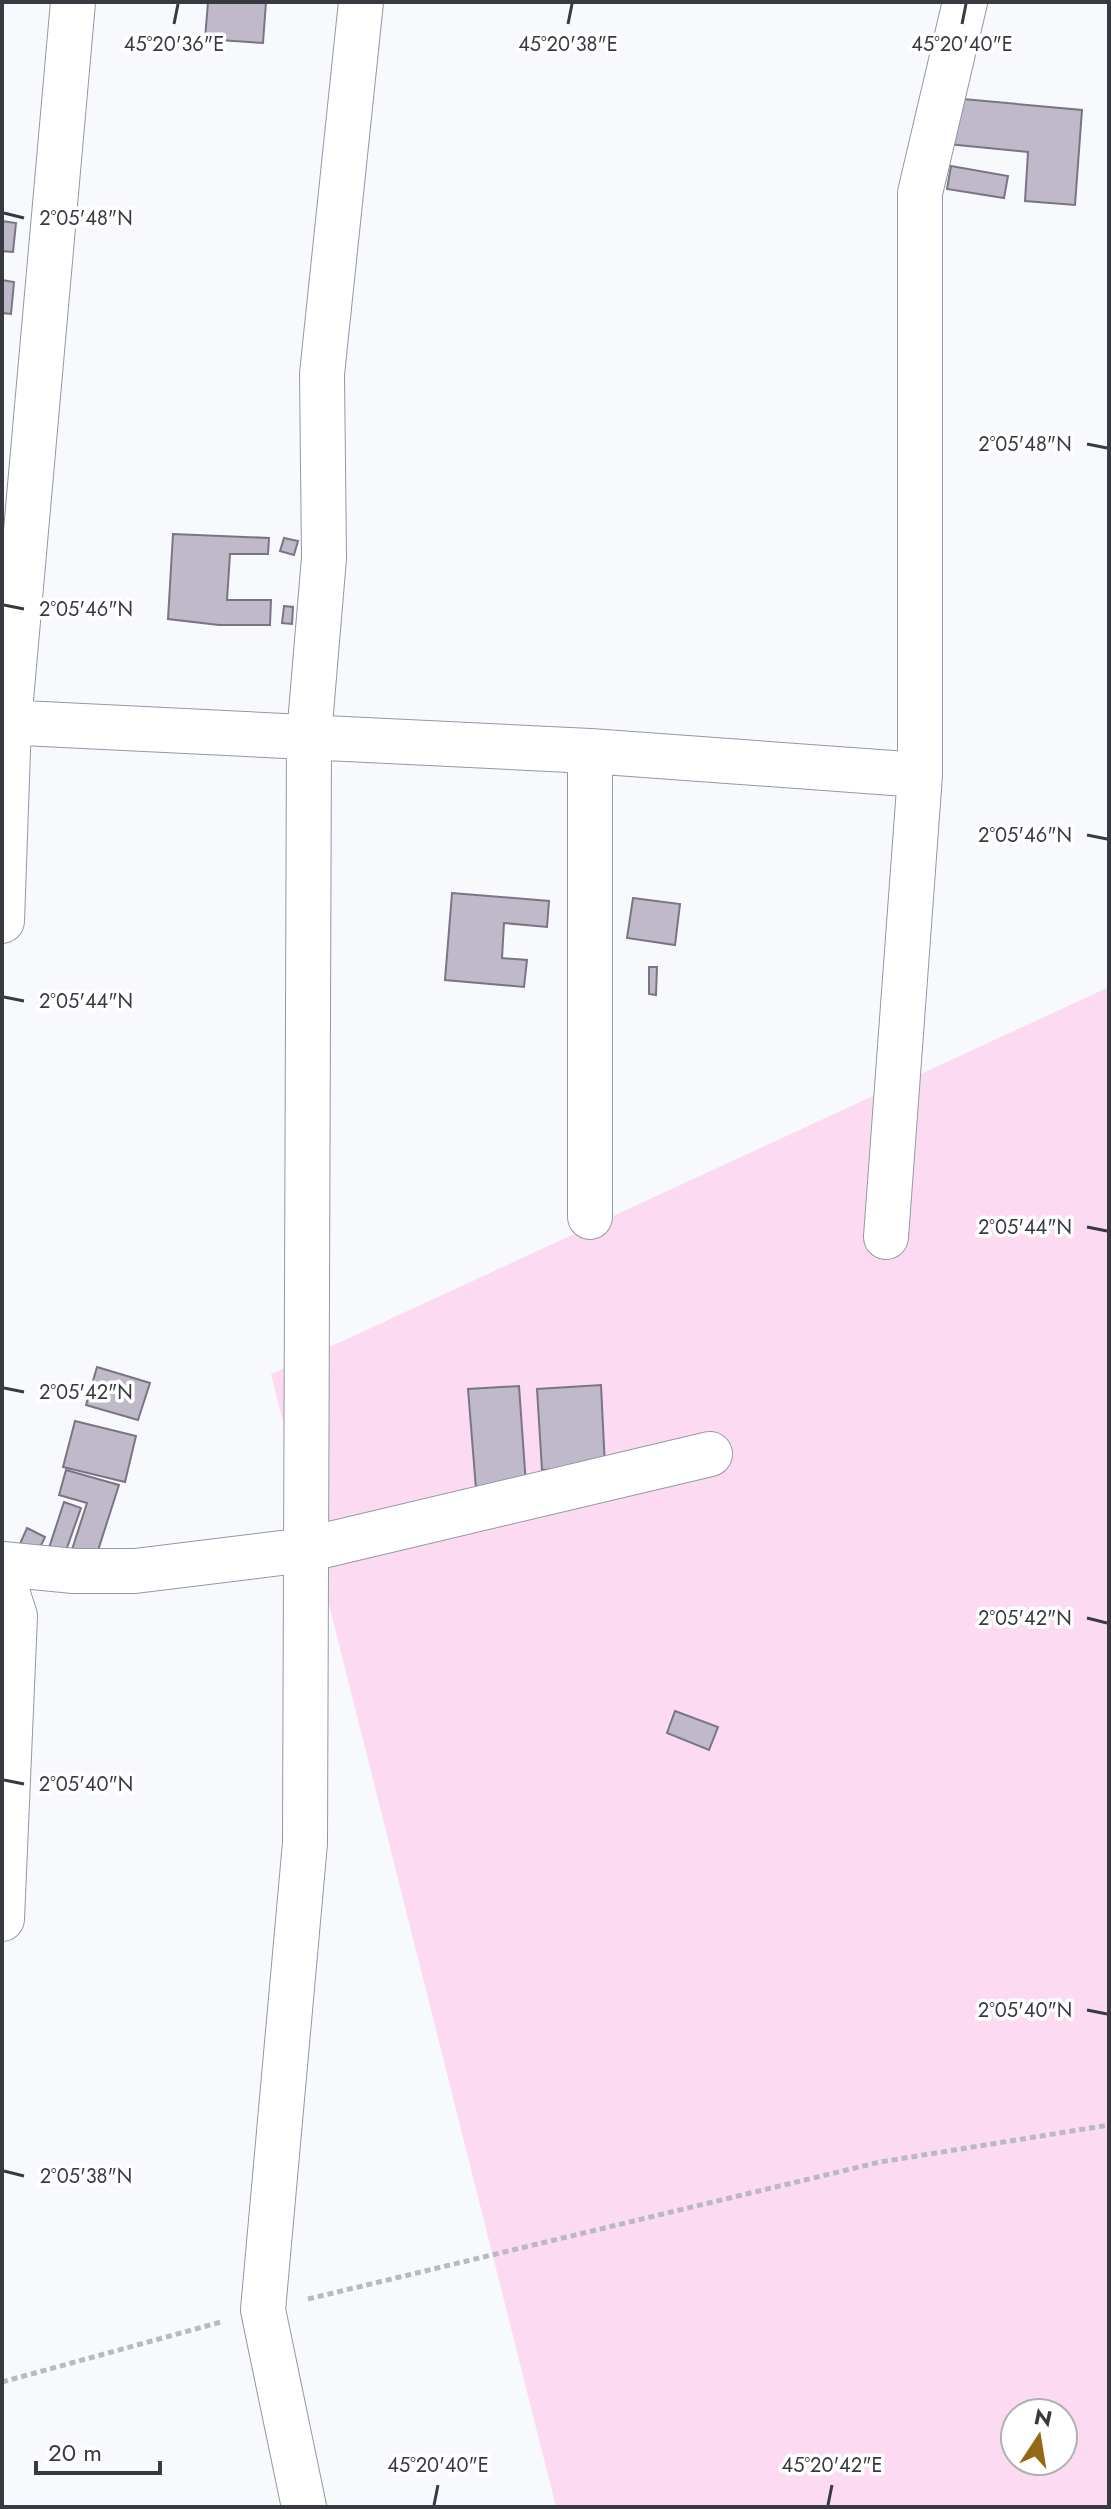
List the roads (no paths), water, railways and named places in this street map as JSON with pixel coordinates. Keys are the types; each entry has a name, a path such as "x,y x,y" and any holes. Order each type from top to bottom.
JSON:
{"street":[{"path":"2,921 6,722 73,2"},
{"path":"304,2507 263,2310 305,1843 309,736 324,558 322,374 361,2"},
{"path":"886,1237 920,775 920,193 965,2"},
{"path":"6,722 590,751 920,775"},
{"path":"590,751 590,1217"},
{"path":"2,1564 74,1571 135,1571 305,1550 710,1454"},
{"path":"2,1576 15,1616 2,1919"}]}
